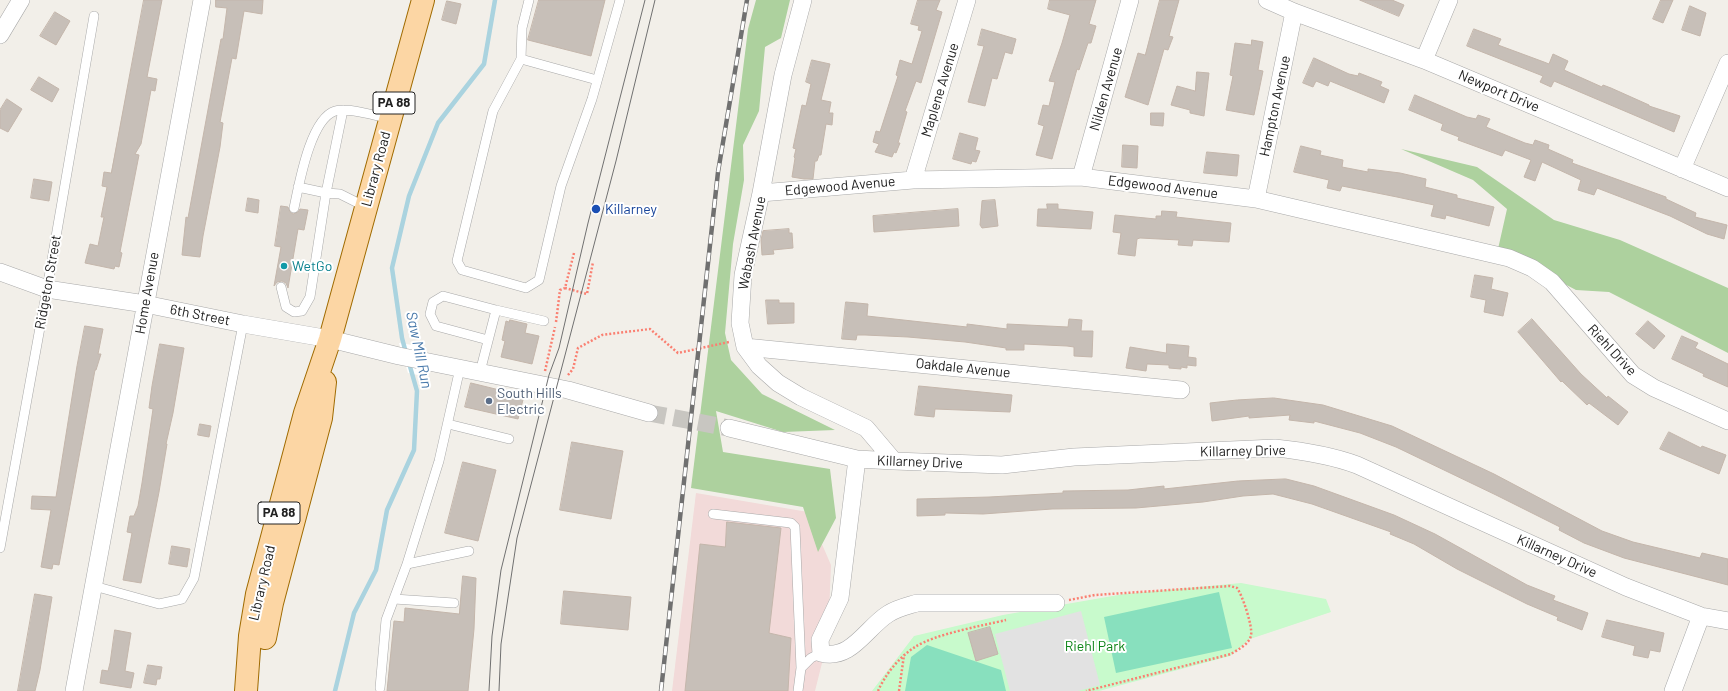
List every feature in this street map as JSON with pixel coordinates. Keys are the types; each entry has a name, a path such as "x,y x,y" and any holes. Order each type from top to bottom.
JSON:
{"main road":[{"name":"Library Road","path":"246,691 250,636 257,594 305,413 330,339 423,0"},
{"name":"Library Road","path":"259,691 265,636 272,603 321,418 330,339"}],"street":[{"path":"0,35 21,0"},
{"name":"Home Avenue","path":"74,691 202,0"},
{"name":"Wabash Avenue","path":"803,0 783,75 761,193 743,275 740,323 745,346 759,366 778,383 801,397 866,428 894,461"},
{"name":"Maplene Avenue","path":"914,180 967,0"},
{"name":"Nilden Avenue","path":"1081,177 1130,0"},
{"name":"Newport Drive","path":"1267,0 1294,12 1424,60 1728,188"},
{"path":"1424,60 1449,0"},
{"name":"Hampton Avenue","path":"1256,199 1294,12"},
{"path":"1682,169 1728,63"},
{"name":"Edgewood Avenue","path":"761,193 914,180 1081,177 1256,199 1509,258 1532,268 1552,282"},
{"name":"6th Street","path":"0,272 47,288 145,304 244,324 330,339"},
{"name":"Riehl Drive","path":"1552,282 1633,375 1654,388 1728,421"},
{"path":"330,339 399,356 435,362 568,390 649,413"},
{"name":"Oakdale Avenue","path":"745,346 1181,390"},
{"name":"Killarney Drive","path":"729,428 858,459 894,461 1002,465 1082,457 1275,448 1336,457 1626,587 1701,616 1728,621"},
{"path":"858,459 840,598 820,640 821,653 832,656 848,649 887,615 902,607 917,603 1056,603"},
{"path":"1673,691 1701,616"}],"lane":[{"path":"529,0 522,28 521,59 493,111 457,261 462,270 526,288 539,280 561,186 597,80 620,0"},
{"name":"Ridgeton Street","path":"0,548 94,16"},
{"path":"521,59 597,80"},
{"path":"294,208 298,187 312,140 317,128 334,111 343,110 390,119"},
{"path":"281,287 286,307 294,312 302,311 310,297 326,193 343,110"},
{"path":"298,187 326,193 340,194 366,207"},
{"path":"488,340 436,326 430,314 433,302 444,296 544,321"},
{"path":"480,372 496,310"},
{"path":"94,586 159,604 182,599 194,578 244,324"},
{"path":"380,688 386,620 407,564 441,454 460,368"},
{"path":"448,424 509,439"},
{"path":"713,514 791,523 795,527 801,668 798,691"},
{"path":"407,564 469,551"},
{"path":"394,599 454,603"},
{"path":"801,668 812,658 821,653"}],"path":[{"path":"565,288 574,253"},
{"path":"543,385 559,309 558,303 560,290 565,288 587,294 593,262"},
{"path":"562,381 573,369 578,348 602,335 650,329 678,353 710,346"},
{"path":"1056,603 1095,596 1230,586 1237,588 1242,594 1252,635 1248,642 1231,654 1086,691"},
{"path":"878,691 896,663 916,646 1012,618"},
{"path":"899,691 904,655"}],"shaded area":[{"path":"696,493 808,512 831,565 828,639 815,691 672,691"},
{"path":"1081,611 1100,685 1078,691 1010,691 995,634"}],"green space":[{"path":"756,0 790,0 781,38 765,47 759,111 743,145 744,180 733,244 725,333 731,360 762,394 835,430 783,432 716,411 723,452 830,469 836,518 818,552 803,507 691,488 748,29"},
{"path":"1401,149 1477,167 1554,220 1620,240 1728,288 1728,353 1609,292 1576,290 1498,249 1507,209 1473,180"},
{"name":"Riehl Park","path":"1241,583 1326,599 1331,612 1250,639 1230,656 1099,691 872,691 914,636 1003,615 1124,594"},
{"path":"1219,592 1232,648 1116,673 1104,617"},
{"path":"927,645 1001,670 1006,691 905,691 911,657"}],"pier":[{"path":"399,343 419,346 428,377 408,373"}],"building":[{"path":"144,0 162,0 147,77 157,79 155,91 151,90 141,144 135,154 139,155 120,252 122,253 119,267 115,266 114,269 85,263 90,244 98,246 104,217 101,217 107,187 102,186 104,172 111,173"},
{"path":"216,0 263,0 262,14 244,11 236,59 232,58 220,122 223,123 220,147 200,257 182,255 186,217 188,218 221,39 223,39 227,8 216,7"},
{"path":"539,0 605,0 591,56 528,40"},
{"path":"918,0 940,0 936,10 942,12 921,83 916,81 905,111 907,112 898,143 900,143 896,153 894,152 892,157 875,152 879,144 873,142 876,131 880,132 898,76 896,75 900,60 912,64 922,31 918,30 919,26 911,24"},
{"path":"1050,0 1096,0 1089,24 1096,26 1091,43 1088,43 1079,70 1077,69 1052,159 1036,155 1044,126 1038,124 1043,105 1049,106 1055,82 1049,81 1070,15 1048,9"},
{"path":"1160,0 1179,0 1169,36 1173,37 1168,50 1164,49 1148,105 1125,97 1138,53 1145,55"},
{"path":"1360,0 1392,0 1404,5 1399,16"},
{"path":"1661,0 1673,0 1663,23 1653,19"},
{"path":"447,1 461,4 456,24 442,20"},
{"path":"1690,6 1706,13 1700,36 1682,30"},
{"path":"55,12 70,21 56,45 40,36"},
{"path":"982,29 1016,39 1012,54 1005,52 997,79 992,78 985,106 968,102 984,46 978,45"},
{"path":"1474,29 1501,39 1498,45 1549,64 1553,54 1568,61 1564,70 1602,87 1603,85 1611,88 1649,106 1680,116 1674,132 1554,81 1551,87 1540,82 1543,76 1467,46"},
{"path":"1252,40 1263,42 1258,70 1263,71 1254,115 1226,110 1233,76 1230,75 1235,43 1251,45"},
{"path":"1314,58 1349,74 1358,76 1359,73 1382,82 1380,86 1389,90 1384,103 1330,81 1328,86 1316,81 1313,87 1303,83"},
{"path":"812,60 830,64 821,100 831,102 829,113 833,113 832,125 826,124 821,155 819,155 817,161 815,161 813,179 804,179 792,177 796,149 793,148 802,105 806,106 811,84 806,82"},
{"path":"1197,72 1209,73 1204,116 1190,113 1190,110 1171,105 1177,86 1195,91"},
{"path":"39,77 59,89 52,102 31,90"},
{"path":"1415,95 1467,117 1476,119 1478,115 1490,119 1486,127 1525,143 1533,145 1535,140 1549,145 1548,149 1573,160 1572,163 1666,197 1666,199 1696,213 1695,217 1727,225 1724,239 1707,234 1670,216 1597,188 1594,195 1578,190 1581,180 1542,162 1535,181 1524,177 1531,160 1505,150 1502,156 1458,140 1459,137 1441,130 1443,124 1409,110"},
{"path":"7,99 22,109 8,132 0,128 0,110"},
{"path":"1151,113 1164,113 1163,126 1151,125"},
{"path":"960,133 978,138 975,150 980,151 976,162 972,161 971,164 953,159"},
{"path":"1123,145 1138,146 1137,168 1122,167"},
{"path":"1301,146 1321,151 1320,155 1343,160 1342,167 1368,172 1368,169 1400,173 1426,179 1425,187 1457,195 1457,198 1494,207 1489,226 1446,215 1445,219 1431,216 1434,205 1342,186 1340,191 1327,188 1329,180 1294,172"},
{"path":"1207,152 1239,155 1237,176 1204,173"},
{"path":"34,179 52,182 49,201 31,198"},
{"path":"248,198 259,200 258,213 246,211"},
{"path":"995,200 998,226 982,228 980,225 982,201"},
{"path":"1047,204 1058,204 1058,209 1093,212 1091,229 1037,226 1038,209 1047,209"},
{"name":"WetGo","path":"281,206 288,207 290,212 293,214 298,212 300,209 308,210 304,230 298,229 288,288 286,283 282,281 277,282 274,286 281,247 275,246"},
{"path":"958,209 959,226 874,232 873,216"},
{"path":"1162,211 1177,212 1176,217 1231,223 1229,242 1193,240 1192,246 1178,245 1179,240 1140,238 1137,239 1135,256 1118,254 1121,233 1113,232 1115,215 1156,219 1156,216 1161,216"},
{"path":"789,229 789,233 792,233 793,248 773,250 774,254 762,255 761,240 763,231"},
{"path":"1475,275 1493,278 1491,289 1508,293 1503,316 1484,312 1486,300 1471,297"},
{"path":"766,300 779,300 779,303 794,303 794,323 768,324"},
{"path":"846,302 868,304 867,316 967,327 967,324 1007,329 1007,324 1068,327 1069,319 1082,320 1081,331 1093,331 1092,357 1074,356 1074,347 1067,346 1024,344 1024,350 1006,350 1006,348 965,342 908,337 857,335 856,340 842,339"},
{"path":"1532,319 1581,374 1607,398 1608,396 1628,412 1618,425 1589,403 1587,405 1562,381 1561,382 1518,332"},
{"path":"510,320 527,324 525,333 539,336 532,364 501,357 505,341 502,340 506,321 509,322"},
{"path":"1648,321 1665,336 1654,349 1636,334"},
{"path":"85,326 103,329 98,354 101,354 95,370 59,565 53,564 52,569 41,567 51,510 31,509 32,496 56,497"},
{"path":"1682,336 1698,343 1695,348 1728,364 1728,387 1703,376 1704,374 1672,359"},
{"path":"160,344 184,348 166,444 159,492 141,583 123,580 132,533 127,532 130,516 134,516 138,506 142,483 153,409 149,408"},
{"path":"1167,344 1189,346 1188,357 1196,358 1196,366 1187,365 1187,368 1181,367 1181,369 1169,368 1169,365 1147,364 1146,371 1126,368 1130,347 1166,353"},
{"path":"471,383 524,396 518,419 465,407"},
{"path":"919,386 1012,395 1010,412 935,409 934,417 915,415"},
{"path":"1274,398 1323,405 1392,426 1494,474 1602,531 1633,542 1700,558 1702,553 1728,559 1728,585 1624,558 1584,543 1559,530 1560,527 1496,495 1396,447 1360,433 1314,421 1314,423 1289,420 1290,415 1249,418 1249,416 1212,421 1210,403"},
{"path":"200,424 211,426 209,437 198,435"},
{"path":"1669,432 1701,448 1702,446 1726,455 1719,474 1660,449"},
{"path":"572,442 623,451 611,519 560,510"},
{"path":"463,462 496,470 478,541 445,533"},
{"path":"1286,479 1314,486 1394,515 1435,534 1527,585 1555,596 1553,600 1588,613 1582,630 1557,620 1558,617 1527,604 1457,569 1414,544 1390,534 1391,532 1312,504 1273,494 1136,508 1052,509 983,514 945,513 945,515 917,516 917,499 1063,493 1063,491 1128,490 1164,486 1164,489 1238,481"},
{"path":"727,522 781,528 769,633 791,638 788,691 685,691 700,544 725,547"},
{"path":"172,546 190,549 187,567 169,564"},
{"path":"463,576 476,578 474,629 468,691 387,691 394,621 404,622 405,608 459,614"},
{"path":"564,591 631,597 628,630 561,624"},
{"path":"35,594 52,597 40,670 35,691 18,691"},
{"path":"1607,620 1664,633 1660,652 1650,650 1648,658 1633,655 1635,646 1602,637"},
{"path":"990,627 998,654 976,661 968,633"},
{"path":"115,630 131,633 125,671 134,673 131,688 100,683 102,670 108,671"},
{"path":"148,665 162,667 160,679 157,679 156,685 144,683"}],"waterway":[{"name":"Saw Mill Run","path":"406,353 402,338 392,268 409,196 438,123 484,64 495,0"},
{"name":"Saw Mill Run","path":"335,691 354,613 376,570 387,510 414,450 417,391 409,363"}],"tunnel":[{"path":"649,413 729,428"}],"tram line":[{"path":"489,691 492,636 501,570 549,375 559,348 588,223 645,0"},
{"path":"499,691 501,644 517,538 616,161 655,0"}],"railway":[{"path":"661,691 718,172 747,0"}],"place":[{"name":"Killarney","path":"596,209"},
{"name":"WetGo","path":"284,266"},
{"name":"South Hills Electric","path":"489,401"}]}
